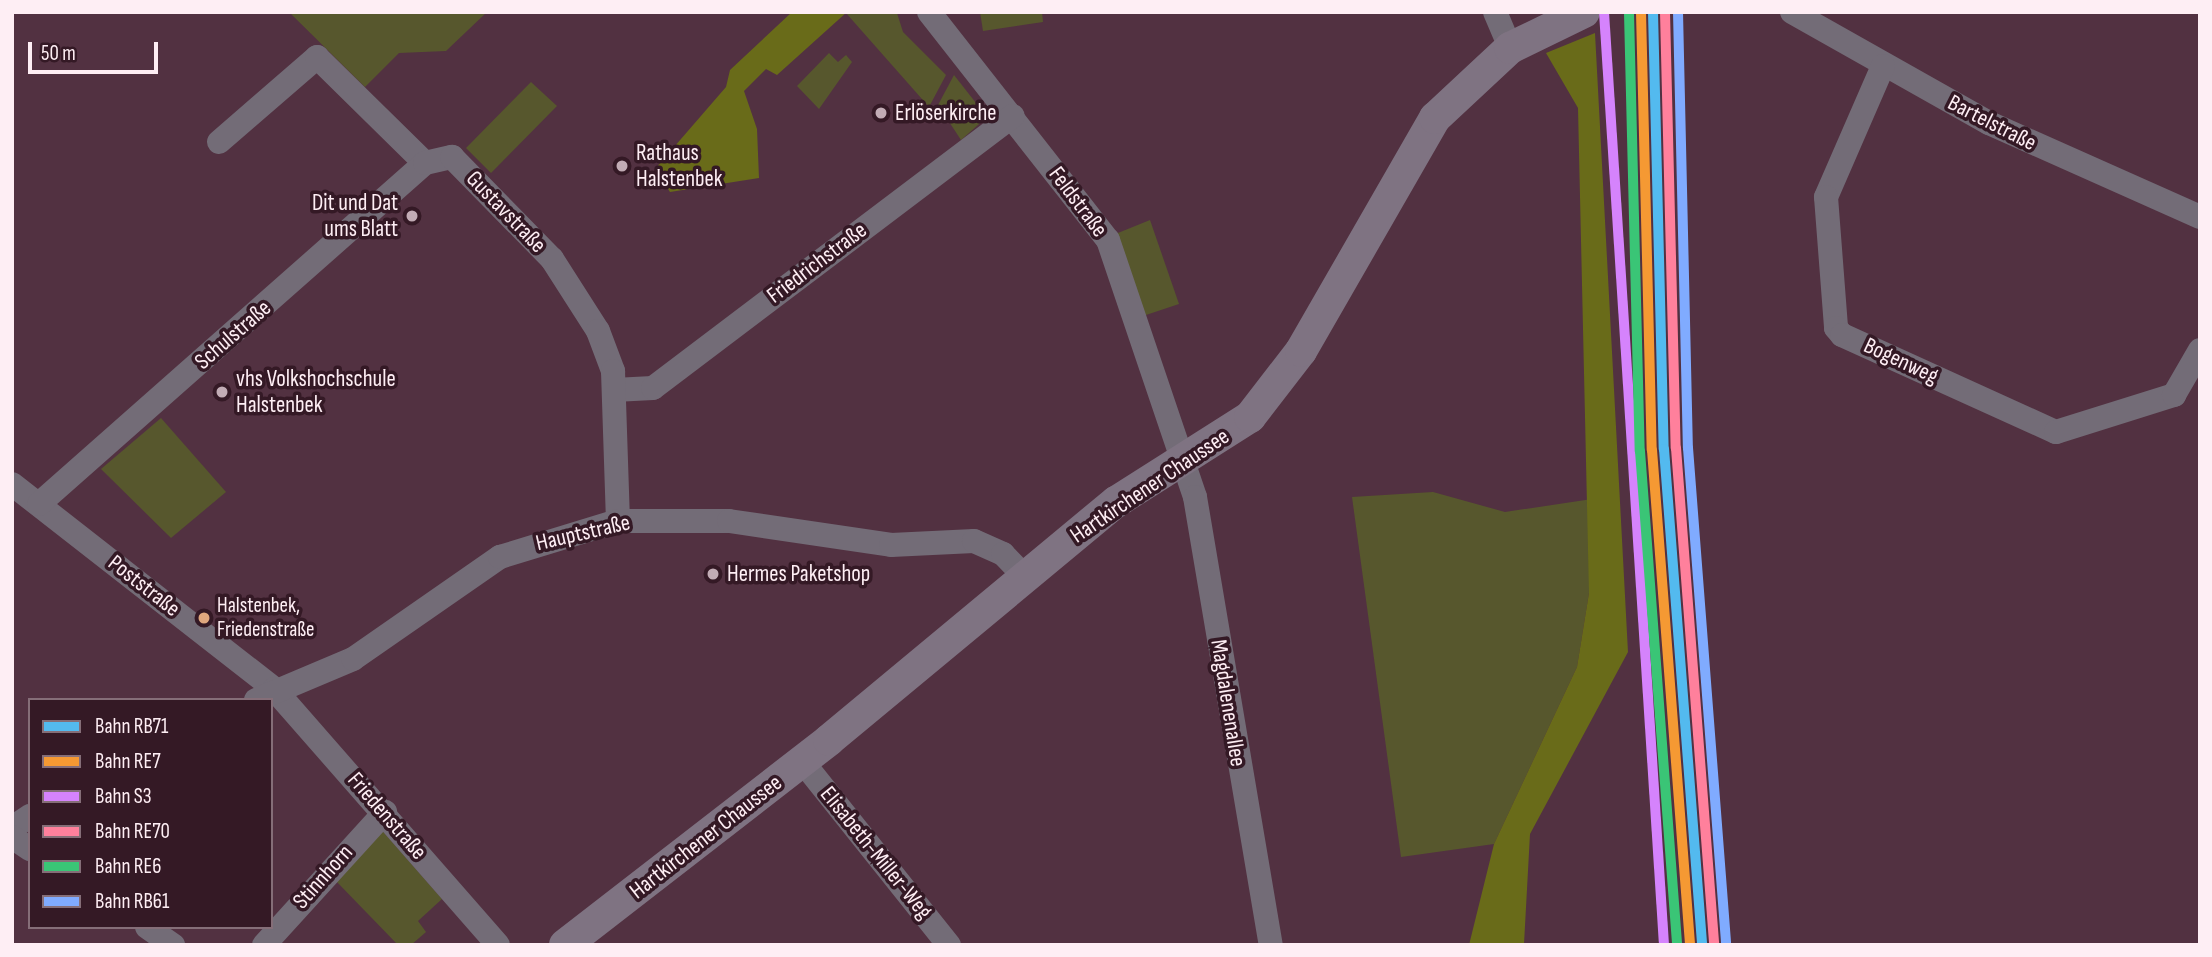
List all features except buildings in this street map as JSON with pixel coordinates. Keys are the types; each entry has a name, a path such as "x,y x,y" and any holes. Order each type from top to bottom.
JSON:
{"main road":[{"name":"Hartkirchener Chaussee","path":"565,945 802,761 1023,575 1116,502 1181,453 1237,427 1271,394 1419,140 1458,93 1510,48 1584,12"}],"street":[{"name":"Feldstraße","path":"929,12 1108,240 1181,453"},
{"path":"1495,12 1510,48"},
{"name":"Bartelstraße","path":"1792,12 1883,66 2111,182 2200,217"},
{"path":"219,142 317,57 425,163"},
{"name":"Bogenweg","path":"1883,66 1826,197 1836,328 1842,335 2056,432 2174,395 2200,350"},
{"name":"Friedrichstraße","path":"614,390 653,388 1013,116"},
{"name":"Gustavstraße","path":"425,163 452,157 552,260 598,331 614,390 618,520"},
{"name":"Schulstraße","path":"39,504 425,163"},
{"name":"Magdalenenallee","path":"1181,453 1201,526 1271,945"},
{"name":"Poststraße","path":"12,484 265,695"},
{"name":"Hauptstraße","path":"265,695 353,659 500,557 618,520 729,521 891,545 974,541 1003,554 1023,575"},
{"name":"Friedenstraße","path":"273,703 385,812 498,945"},
{"name":"Elisabeth-Miller-Weg","path":"802,761 949,945"},
{"name":"Stinnhorn","path":"264,945 326,870 385,812"},
{"path":"12,828 28,817"},
{"path":"12,837 28,848"},
{"path":"150,929 173,945"}],"shaded area":[{"path":"289,12 487,12 446,51 399,53 365,87"},
{"path":"792,12 847,12 777,75 766,69 744,91 757,129 759,178 670,192 655,169 726,87 730,70"},
{"path":"980,12 1042,12 1043,22 983,31"},
{"path":"846,13 897,13 903,32 946,75 929,107"},
{"path":"1595,33 1628,652 1530,834 1524,944 1469,945 1494,844 1577,667 1589,593 1578,108 1546,53"},
{"path":"829,53 838,62 846,55 852,62 819,109 797,86"},
{"path":"954,75 987,117 961,140 938,105"},
{"path":"531,82 557,106 491,173 466,148"},
{"path":"1150,220 1179,304 1140,317 1113,235"},
{"path":"161,418 226,492 171,538 101,469"},
{"path":"1433,492 1505,512 1592,499 1589,593 1577,667 1494,844 1401,857 1352,497"},
{"path":"380,828 442,899 418,921 426,932 411,945 398,945 334,879"}],"rail line":[{"name":"S3","path":"1604,12 1664,945"},
{"name":"RE7","path":"1641,12 1652,450 1690,945"},
{"name":"RB71","path":"1653,12 1664,449 1702,945"},
{"name":"RE70","path":"1665,12 1676,448 1714,944"},
{"name":"RB61","path":"1678,12 1688,448 1726,943"},
{"name":"RE6","path":"1629,13 1640,451 1677,945"}],"place":[{"name":"Erlöserkirche","path":"881,113"},
{"name":"Rathaus Halstenbek","path":"622,166"},
{"name":"Dit und Dat ums Blatt","path":"412,216"},
{"name":"vhs Volkshochschule Halstenbek","path":"222,392"},
{"name":"Hermes Paketshop","path":"713,574"},
{"name":"Halstenbek, Friedenstraße","path":"204,618"}]}
